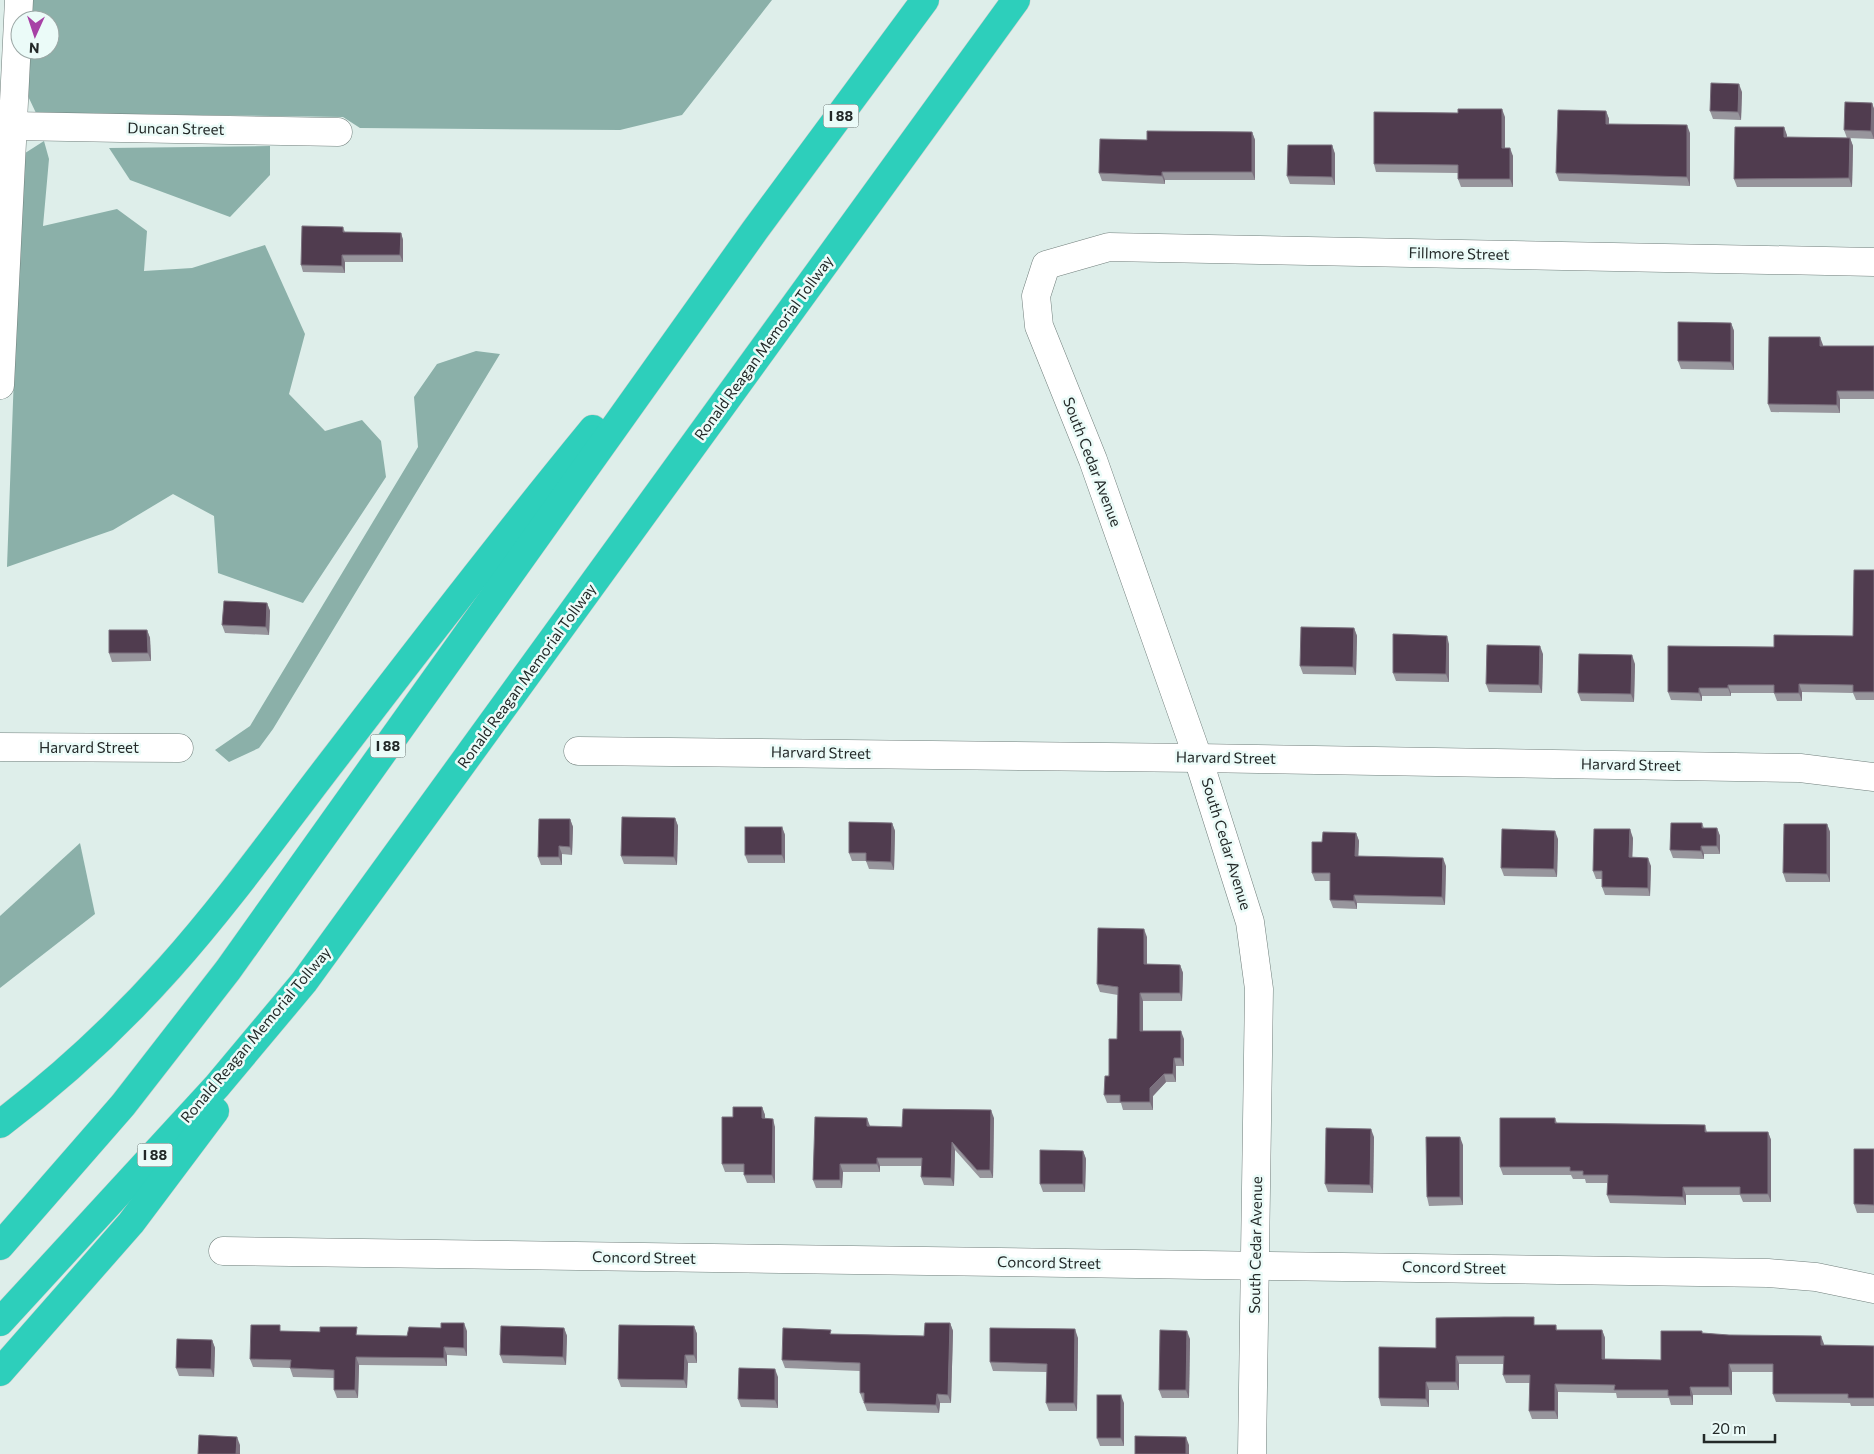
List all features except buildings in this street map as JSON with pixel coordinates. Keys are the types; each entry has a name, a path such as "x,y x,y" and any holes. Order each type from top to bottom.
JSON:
{"highway":[{"name":"I 88","path":"0,1246 123,1106 228,970 755,230 925,0"},
{"name":"Ronald Reagan Memorial Tollway","path":"0,1322 217,1086 304,982 1016,0"},
{"path":"0,1124 35,1098 112,1028 170,967 227,897 478,570 755,230"},
{"path":"0,1372 131,1223 193,1142 304,982"}],"street":[{"path":"0,385 5,188 13,126 19,0"},
{"name":"Duncan Street","path":"13,126 338,132"},
{"name":"Fillmore Street","path":"1046,265 1109,248 1874,262"},
{"name":"South Cedar Avenue","path":"1046,265 1036,296 1039,326 1092,460 1198,758 1250,922 1258,981 1256,1265 1252,1454"},
{"name":"Harvard Street","path":"0,747 179,748"},
{"name":"Harvard Street","path":"578,751 1198,758 1800,768 1874,778"},
{"name":"Concord Street","path":"223,1251 1768,1273 1816,1277 1874,1289"}],"green space":[{"path":"30,0 772,0 682,115 620,130 360,128 343,117 36,113 27,94 28,60 60,60 60,10 30,10"},
{"path":"44,141 49,159 43,226 117,209 147,231 144,271 192,268 265,245 305,334 289,394 325,431 362,420 381,441 386,477 303,603 218,573 214,516 173,494 113,530 7,567 22,155"},
{"path":"270,146 270,175 230,217 130,180 109,148"},
{"path":"476,351 500,354 273,729 259,748 229,762 215,750 250,726 418,447 414,397 437,364"},
{"path":"80,843 95,914 0,988 0,916"}]}
